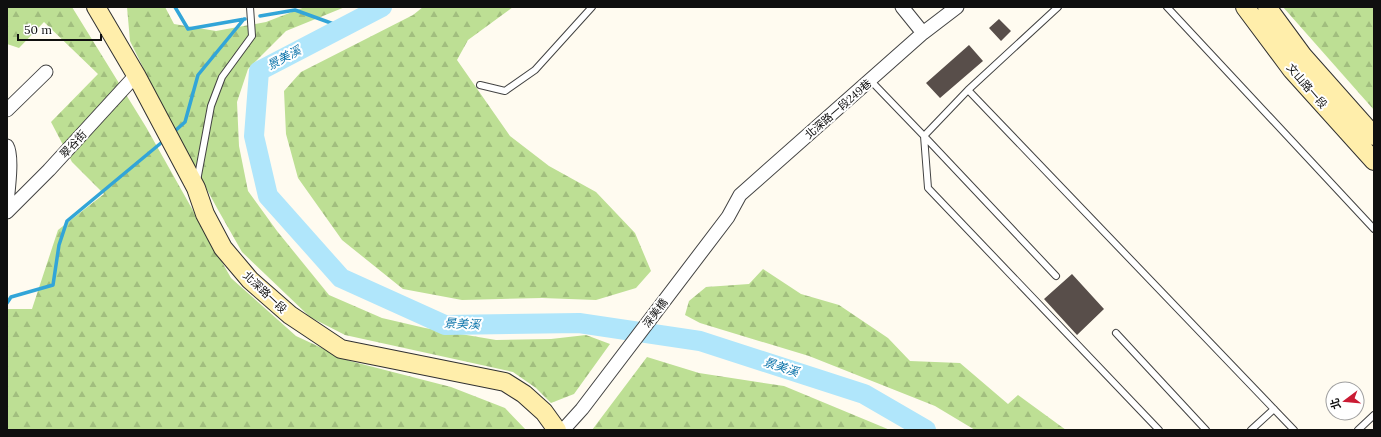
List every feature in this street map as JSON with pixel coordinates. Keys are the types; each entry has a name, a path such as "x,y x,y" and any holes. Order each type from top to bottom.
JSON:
{"main road":[{"name":"北深路一段","path":"96,7 136,75 196,188 205,214 223,248 250,280 290,315 341,349 505,382 524,394 544,412 556,430"},
{"name":"文山路一段","path":"1245,7 1292,70 1374,161"},
{"name":"文山路一段","path":"1267,7 1303,56 1374,136"}],"street":[{"path":"902,7 923,33"},
{"name":"北深路一段249巷","path":"728,217 740,195 871,81 923,33 957,7"},
{"path":"7,110 46,72"},
{"name":"翠谷街","path":"7,212 54,165 136,75"},
{"path":"7,146 9,148 10,159 7,203"},
{"name":"深美橋","path":"563,430 582,409 728,217"}],"lane":[{"path":"196,188 211,106 222,77 252,36 250,7"},
{"path":"480,85 505,91 535,70 592,7"},
{"path":"1058,7 968,90 924,136 928,188 1159,430"},
{"path":"1167,7 1374,230"},
{"path":"871,81 1056,276"},
{"path":"968,90 1294,430"},
{"path":"1116,333 1206,430"},
{"path":"1251,430 1274,409"},
{"path":"1358,430 1374,415"}],"green space":[{"path":"7,7 72,7 146,127 231,278 296,336 350,361 451,387 505,408 526,430 7,430 7,309 32,309 58,230 104,194 72,162 51,122 98,74 44,22 19,48 7,44"},
{"path":"127,7 165,7 174,24 216,31 266,22 305,7 345,7 286,31 248,69 237,102 239,146 248,191 277,231 329,295 382,318 425,328 496,340 551,339 586,335 610,344 574,394 551,403 536,388 513,372 345,335 310,317 242,252 165,112 130,41"},
{"path":"423,7 513,7 468,40 457,60 510,136 549,166 596,192 635,233 651,271 636,288 596,300 542,298 462,300 403,289 342,240 298,178 286,134 284,91 301,72 413,15"},
{"path":"1283,7 1374,7 1374,110"},
{"path":"763,269 801,294 839,305 888,338 910,361 960,363 1008,404 1018,395 1066,430 975,430 935,406 809,356 700,323 685,315 689,301 706,287 749,284"},
{"path":"647,357 699,373 784,386 890,430 592,430"}],"building":[{"path":"999,19 1011,31 1001,41 989,28"},
{"path":"969,45 983,61 940,98 926,83"},
{"path":"1072,274 1104,309 1077,335 1044,299"}],"waterway":[{"path":"175,7 188,29 245,19"},
{"name":"景美溪","path":"382,7 259,71 254,136 268,196 341,278 445,325 579,323 700,341 864,394 926,430"},
{"path":"260,16 295,10 342,27"},
{"path":"176,130 185,122 198,75 244,19"},
{"path":"7,303 11,297 53,285 59,245 67,221 161,143"}]}
